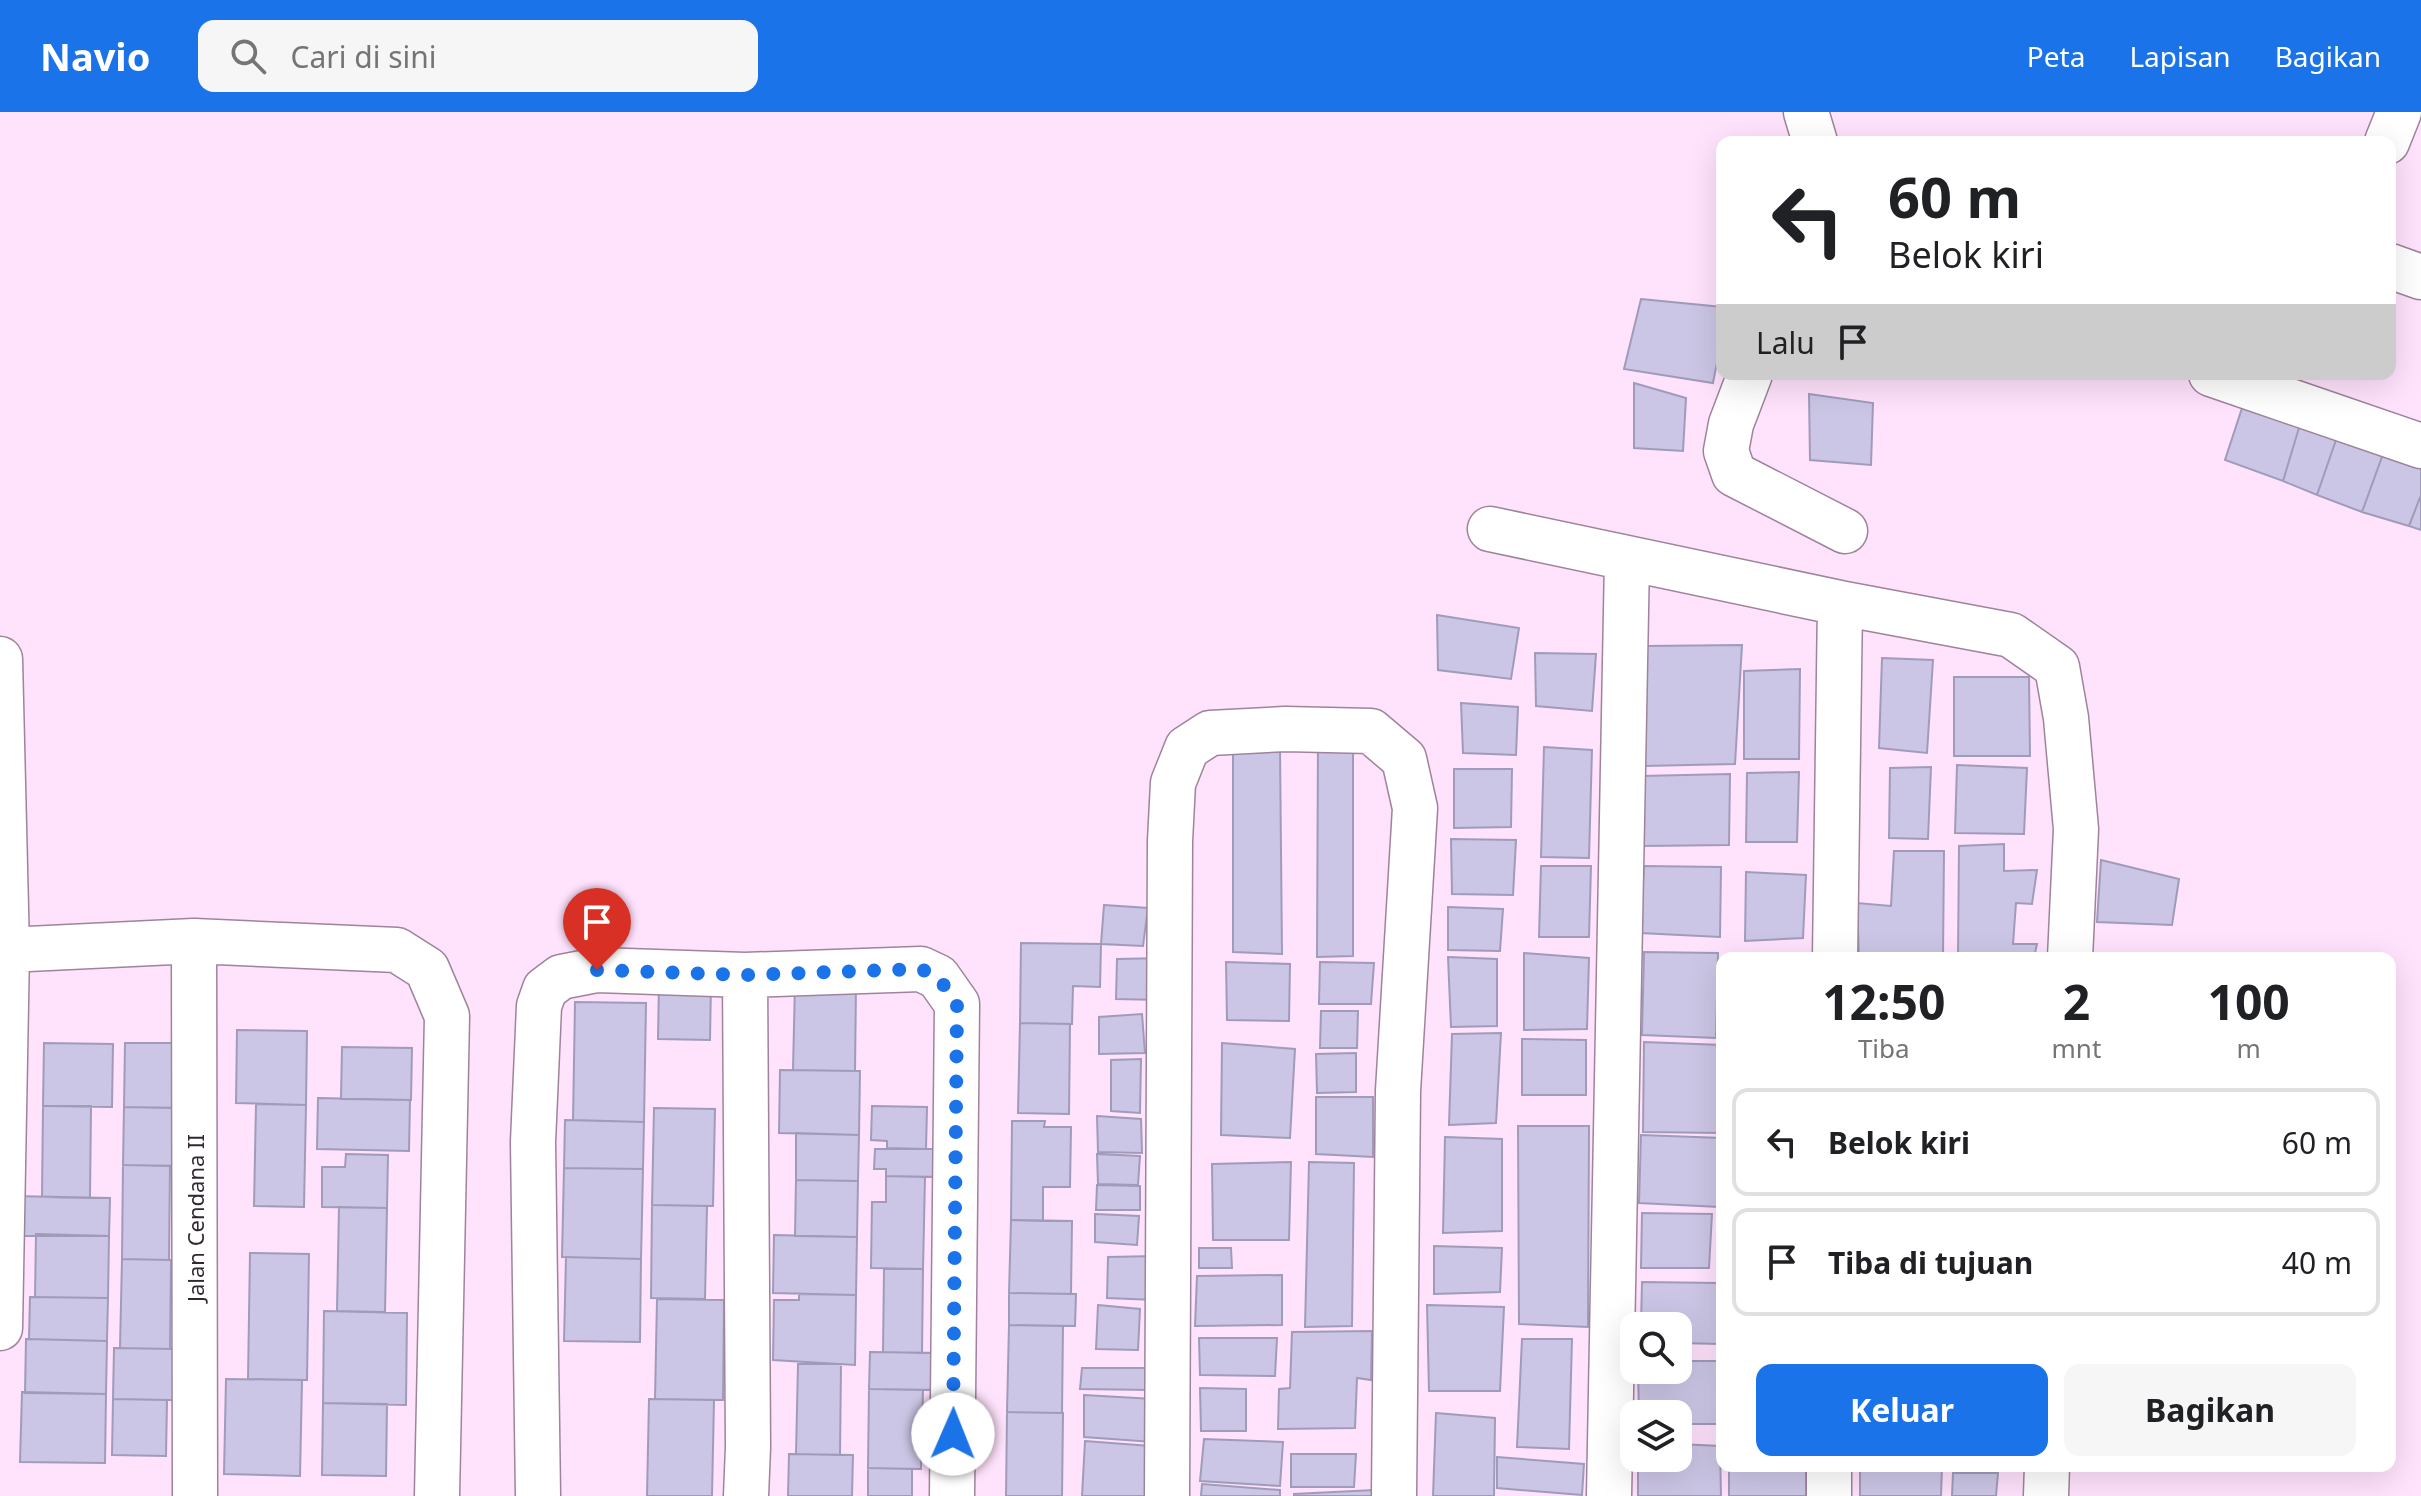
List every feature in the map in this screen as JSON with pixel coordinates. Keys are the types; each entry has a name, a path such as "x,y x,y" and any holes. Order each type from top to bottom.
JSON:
{"street":[{"path":"1806,112 1813,136"},
{"path":"2389,136 2399,112"},
{"path":"2396,268 2421,277"},
{"path":"1748,380 1731,424 1726,451 1734,474 1845,531"},
{"path":"2228,380 2421,446"},
{"path":"1490,529 1840,603 2011,635 2057,667 2066,718 2076,829 2070,952"},
{"path":"1609,1496 1627,559"},
{"path":"1835,952 1840,603"},
{"path":"0,659 7,950 0,1328"},
{"path":"1167,1496 1170,841 1173,783 1187,748 1210,733 1285,729 1371,731 1404,759 1415,808 1398,1091 1394,1496"},
{"path":"7,950 194,941 397,950 427,969 447,1016 437,1496"},
{"name":"Jalan Cendana II","path":"194,941 195,1496"},
{"path":"538,1496 533,1142 539,1006 545,989 561,977 597,970 745,975 921,969 938,977 957,1004 952,1496"},
{"path":"745,975 746,1496"},
{"path":"1829,1472 1829,1496"},
{"path":"2046,1496 2047,1472"}],"building":[{"path":"1641,299 1716,306 1713,383 1624,369"},
{"path":"1634,383 1686,398 1683,451 1634,448"},
{"path":"1809,394 1873,403 1871,465 1810,460"},
{"path":"2245,399 2302,418 2283,481 2225,460"},
{"path":"2302,418 2337,437 2317,495 2283,481"},
{"path":"2337,437 2383,454 2362,512 2317,495"},
{"path":"2383,454 2421,466 2421,495 2409,526 2362,512"},
{"path":"2421,495 2421,530 2409,526"},
{"path":"1437,615 1519,628 1511,679 1438,670"},
{"path":"1742,645 1735,764 1644,766 1646,646"},
{"path":"1535,653 1596,654 1592,711 1536,706"},
{"path":"1882,658 1933,660 1927,753 1879,748"},
{"path":"1800,669 1799,759 1744,759 1744,671"},
{"path":"1954,677 2029,677 2030,756 1954,756"},
{"path":"1461,703 1518,707 1516,755 1463,753"},
{"path":"1318,737 1353,740 1353,956 1317,957"},
{"path":"1233,744 1280,747 1282,954 1233,952"},
{"path":"1544,747 1592,750 1589,858 1541,857"},
{"path":"1957,765 2027,768 2024,834 1955,833"},
{"path":"1931,767 1928,839 1889,838 1890,768"},
{"path":"1454,769 1512,769 1511,827 1454,828"},
{"path":"1799,772 1797,842 1746,842 1747,773"},
{"path":"1730,774 1729,845 1643,846 1641,776"},
{"path":"1451,839 1516,840 1513,895 1452,894"},
{"path":"2004,844 2004,871 2037,870 2032,904 2016,903 2013,944 2037,944 2035,952 1958,952 1959,846"},
{"path":"1894,851 1944,851 1943,952 1859,952 1857,903 1891,906"},
{"path":"2101,860 2179,879 2172,925 2097,922"},
{"path":"1541,866 1591,866 1589,937 1539,937"},
{"path":"1644,866 1721,867 1720,937 1640,933"},
{"path":"1746,872 1806,875 1803,938 1745,941"},
{"path":"1104,905 1148,908 1143,946 1101,944"},
{"path":"1448,907 1503,909 1500,951 1448,950"},
{"path":"1021,943 1101,944 1100,987 1073,986 1072,1024 1020,1023"},
{"path":"1644,952 1716,953 1716,1038 1642,1035"},
{"path":"1524,953 1589,958 1587,1029 1524,1030"},
{"path":"1448,957 1497,959 1497,1026 1451,1027"},
{"path":"1164,958 1161,1000 1116,999 1117,959"},
{"path":"1226,962 1290,964 1289,1021 1227,1020"},
{"path":"1320,962 1374,963 1371,1004 1319,1004"},
{"path":"659,982 711,983 710,1040 658,1039"},
{"path":"795,983 856,984 855,1071 793,1070"},
{"path":"575,1002 646,1003 644,1122 573,1120"},
{"path":"1321,1011 1358,1011 1357,1048 1320,1048"},
{"path":"1142,1014 1145,1053 1099,1054 1099,1017"},
{"path":"1020,1023 1070,1024 1069,1114 1018,1113"},
{"path":"237,1030 307,1031 306,1105 236,1103"},
{"path":"1501,1033 1496,1123 1449,1125 1452,1034"},
{"path":"1522,1039 1586,1040 1586,1095 1522,1095"},
{"path":"1644,1042 1716,1045 1716,1133 1643,1132"},
{"path":"44,1043 113,1044 112,1107 43,1106"},
{"path":"125,1043 173,1043 172,1108 124,1107"},
{"path":"1222,1043 1295,1049 1290,1138 1221,1135"},
{"path":"342,1047 412,1048 411,1100 341,1099"},
{"path":"1356,1053 1356,1092 1317,1093 1316,1054"},
{"path":"1141,1059 1140,1113 1111,1111 1111,1060"},
{"path":"780,1070 860,1071 859,1135 779,1133"},
{"path":"1316,1097 1373,1097 1373,1157 1316,1154"},
{"path":"318,1098 410,1100 409,1151 317,1149"},
{"path":"256,1104 306,1105 304,1207 254,1206"},
{"path":"43,1106 91,1106 90,1198 42,1197"},
{"path":"872,1106 927,1107 926,1149 887,1148 887,1141 871,1140"},
{"path":"124,1107 185,1108 184,1166 123,1165"},
{"path":"654,1108 715,1109 713,1206 652,1205"},
{"path":"1097,1116 1141,1119 1142,1153 1098,1152"},
{"path":"565,1120 644,1122 643,1169 564,1168"},
{"path":"1012,1121 1045,1121 1044,1127 1071,1127 1070,1187 1043,1187 1043,1221 1011,1220"},
{"path":"1518,1126 1589,1126 1588,1327 1519,1324"},
{"path":"796,1133 859,1135 858,1181 796,1180"},
{"path":"1641,1135 1716,1138 1716,1207 1639,1203"},
{"path":"1445,1137 1502,1139 1502,1231 1443,1233"},
{"path":"875,1149 942,1149 941,1177 886,1176 886,1169 874,1169"},
{"path":"346,1154 388,1155 387,1208 322,1207 322,1167 345,1167"},
{"path":"1097,1154 1140,1156 1138,1185 1098,1184"},
{"path":"1291,1162 1289,1240 1213,1240 1212,1164"},
{"path":"1309,1162 1354,1163 1352,1326 1305,1327"},
{"path":"123,1165 170,1166 169,1260 122,1259"},
{"path":"564,1168 643,1169 641,1259 562,1257"},
{"path":"886,1176 925,1177 923,1269 871,1268 872,1202 886,1202"},
{"path":"796,1180 858,1181 857,1237 795,1236"},
{"path":"1097,1185 1140,1186 1140,1210 1096,1210"},
{"path":"12,1196 110,1198 109,1236 11,1236"},
{"path":"652,1205 707,1206 705,1299 651,1298"},
{"path":"339,1207 387,1208 385,1312 337,1311"},
{"path":"1642,1213 1712,1214 1709,1268 1641,1268"},
{"path":"1095,1214 1139,1216 1137,1245 1095,1242"},
{"path":"1011,1220 1072,1221 1071,1294 1009,1293"},
{"path":"36,1234 109,1236 108,1298 35,1297"},
{"path":"774,1235 857,1237 856,1295 773,1293"},
{"path":"1434,1246 1502,1248 1500,1292 1434,1294"},
{"path":"1199,1248 1231,1248 1232,1268 1199,1268"},
{"path":"250,1253 309,1254 307,1380 248,1379"},
{"path":"1156,1256 1155,1300 1107,1298 1108,1257"},
{"path":"566,1257 641,1259 640,1342 564,1341"},
{"path":"122,1259 171,1260 170,1349 120,1348"},
{"path":"884,1269 923,1269 922,1353 883,1352"},
{"path":"1282,1275 1282,1325 1195,1326 1197,1276"},
{"path":"1642,1282 1716,1283 1716,1344 1692,1343 1692,1312 1641,1312"},
{"path":"1009,1293 1076,1294 1075,1326 1009,1325"},
{"path":"799,1294 856,1295 855,1365 773,1360 774,1300 799,1300"},
{"path":"30,1297 108,1298 107,1341 29,1339"},
{"path":"657,1299 724,1300 723,1400 655,1399"},
{"path":"1098,1305 1140,1309 1138,1350 1096,1349"},
{"path":"1427,1305 1504,1307 1500,1391 1429,1391"},
{"path":"324,1311 407,1313 406,1405 323,1403"},
{"path":"1009,1325 1063,1326 1062,1413 1007,1412"},
{"path":"1372,1331 1371,1380 1357,1378 1355,1428 1278,1429 1279,1389 1290,1388 1292,1332"},
{"path":"1199,1338 1277,1338 1275,1376 1200,1375"},
{"path":"26,1339 107,1341 106,1394 25,1393"},
{"path":"1522,1339 1572,1339 1569,1449 1517,1447"},
{"path":"114,1348 174,1349 173,1400 113,1399"},
{"path":"870,1352 943,1353 942,1390 869,1389"},
{"path":"1692,1361 1716,1361 1716,1424 1692,1424 1692,1400 1639,1400 1638,1384 1692,1384"},
{"path":"798,1364 841,1364 840,1455 796,1454"},
{"path":"1082,1368 1150,1368 1150,1390 1080,1389"},
{"path":"226,1379 302,1380 300,1476 224,1474"},
{"path":"1200,1388 1246,1389 1246,1431 1201,1431"},
{"path":"869,1389 923,1390 921,1469 868,1468"},
{"path":"22,1392 106,1394 105,1463 20,1462"},
{"path":"1084,1395 1153,1399 1153,1442 1084,1437"},
{"path":"113,1399 167,1400 166,1456 112,1455"},
{"path":"649,1399 714,1400 712,1496 647,1496"},
{"path":"323,1403 387,1404 386,1476 322,1475"},
{"path":"1007,1412 1063,1413 1062,1496 1006,1496"},
{"path":"1436,1413 1495,1418 1494,1496 1433,1496"},
{"path":"1204,1439 1283,1442 1280,1486 1200,1481"},
{"path":"1085,1441 1150,1446 1150,1496 1082,1496"},
{"path":"1692,1445 1716,1446 1716,1472 1721,1472 1721,1496 1638,1496 1638,1472 1692,1472"},
{"path":"789,1454 853,1455 852,1496 788,1496"},
{"path":"1291,1454 1356,1454 1354,1487 1291,1487"},
{"path":"1497,1457 1584,1464 1582,1495 1497,1488"},
{"path":"868,1468 912,1469 912,1496 868,1496"},
{"path":"1729,1472 1806,1472 1806,1496 1729,1496"},
{"path":"1860,1472 1942,1472 1941,1496 1860,1496"},
{"path":"1953,1473 1998,1473 1996,1496 1952,1496"},
{"path":"1202,1484 1280,1490 1280,1496 1201,1496"},
{"path":"1374,1490 1374,1496 1294,1496 1294,1494"}],"route":[{"path":"597,970 745,975 921,969 938,977 957,1004 953,1434"}]}
